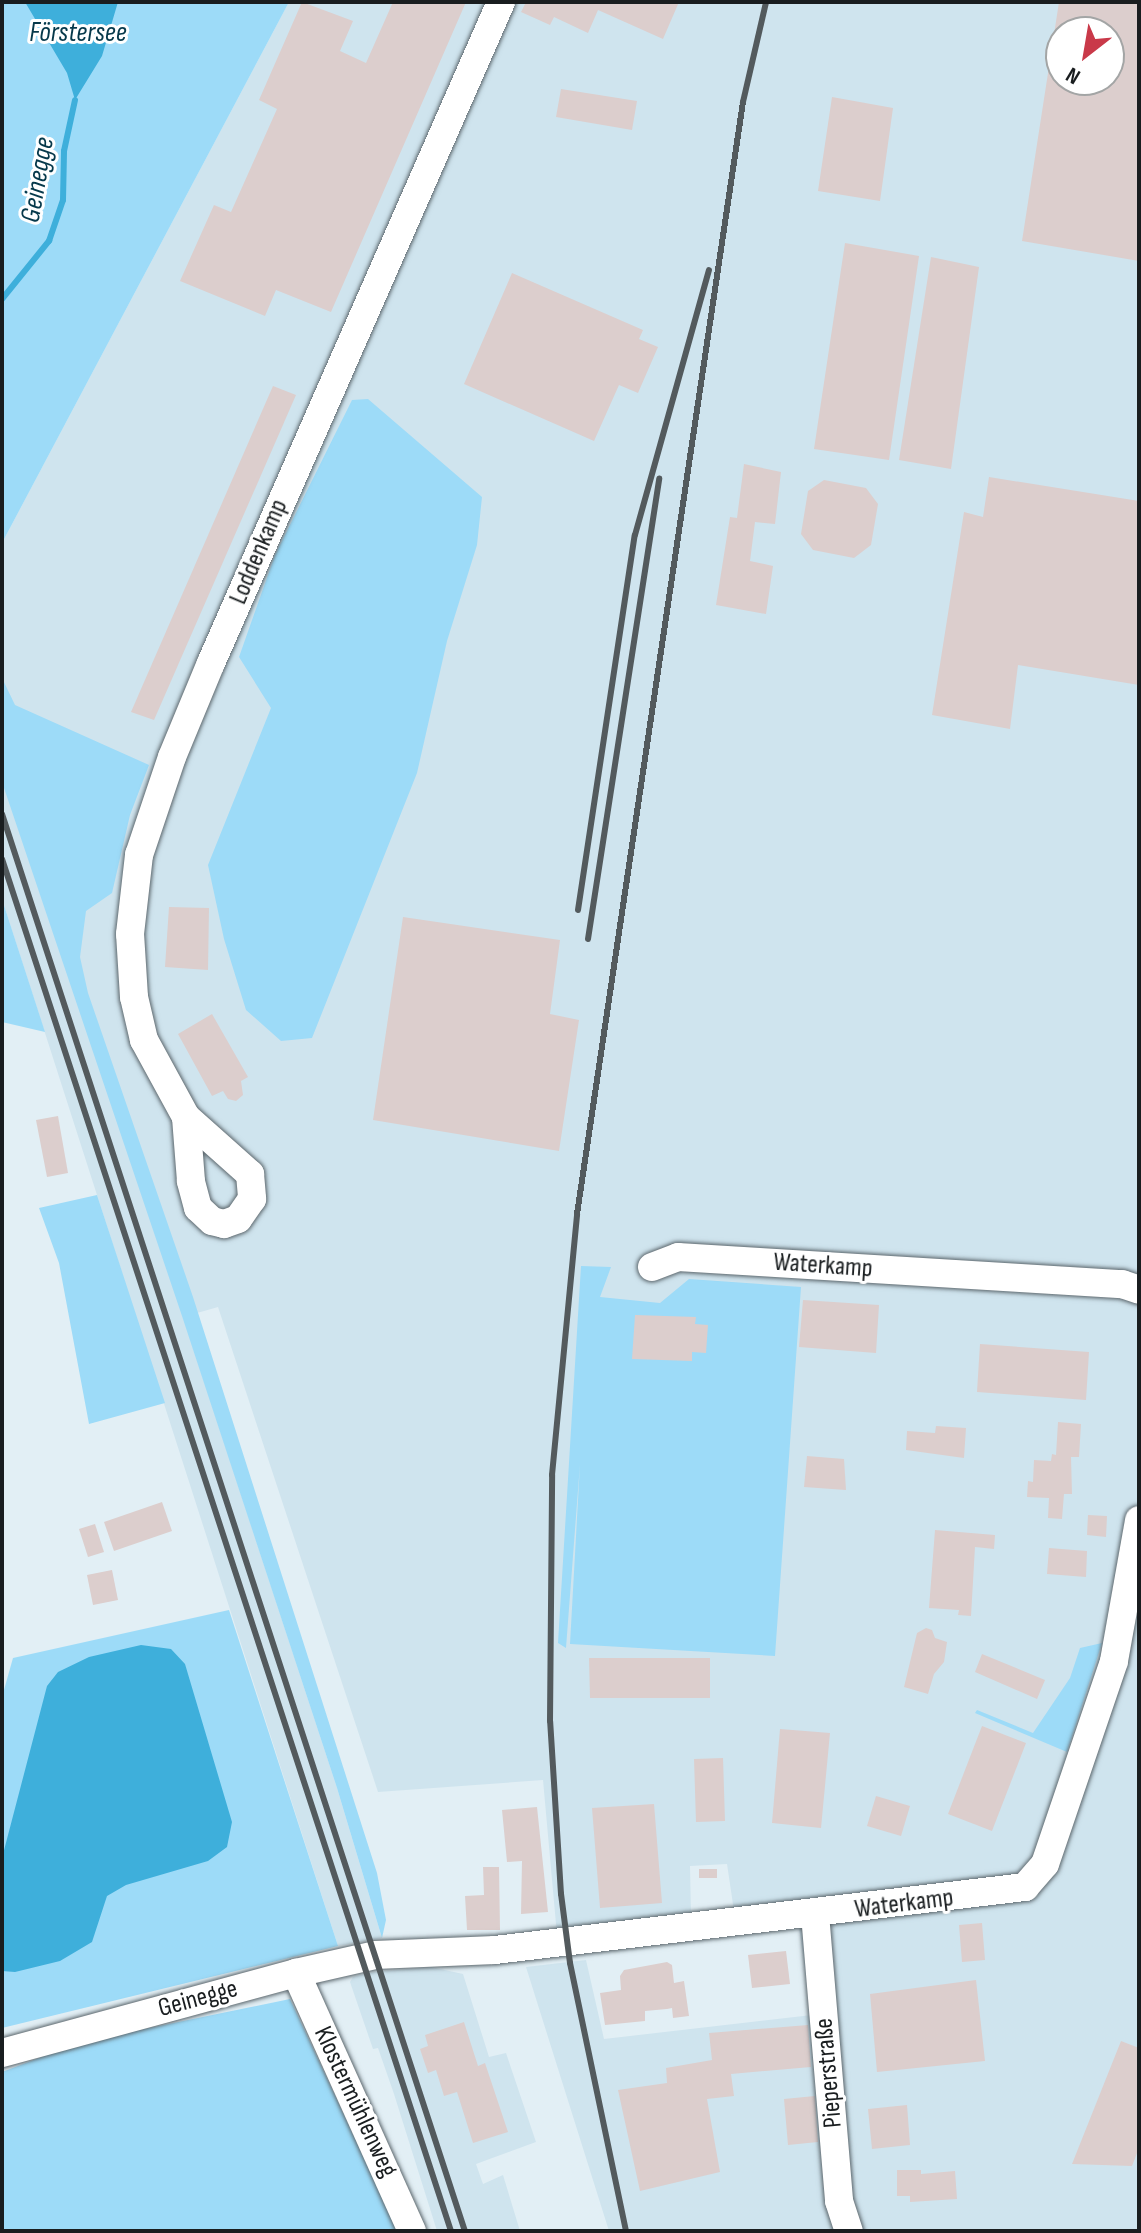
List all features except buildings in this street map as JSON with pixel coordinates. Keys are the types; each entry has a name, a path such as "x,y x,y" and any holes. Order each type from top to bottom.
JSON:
{"street":[{"name":"Loddenkamp","path":"186,1117 144,1040 134,997 130,923 139,855 172,757 211,663 501,2"},
{"name":"Waterkamp","path":"652,1267 678,1257 1122,1284 1139,1290"},
{"name":"Waterkamp","path":"395,1952 495,1950 1025,1887 1035,1880 1052,1846 1114,1661 1139,1520"},
{"name":"Pieperstraße","path":"815,1914 839,2201 849,2231"},
{"name":"Geinegge","path":"2,2053 296,1973 395,1952"},
{"name":"Klostermühlenweg","path":"296,1973 412,2231"}],"shaded area":[{"path":"2,2 289,2 2,543"},
{"path":"289,2 1139,2 1139,2231 609,2231 526,1967 586,1960 604,2039 812,2015 796,1908 734,1911 727,1864 690,1866 691,1916 557,1935 543,1780 378,1792 218,1307 183,1317 337,1788 382,1938 338,1946 2,899 2,543"},
{"path":"368,399 482,497 477,545 447,641 417,773 312,1038 281,1041 246,1010 224,939 208,865 271,708 239,657 275,555 352,400"},
{"path":"2,678 15,705 149,765 130,815 112,893 86,911 80,957 88,993 193,1297 377,1873 386,1920 382,1938 337,1788 182,1316 2,782"},
{"path":"2,899 45,1032 2,1022"},
{"path":"97,1195 165,1403 89,1424 59,1263 39,1208"},
{"path":"581,1266 611,1267 600,1297 660,1303 689,1279 801,1287 775,1656 570,1644 580,1464 566,1648 558,1643"},
{"path":"229,1610 338,1946 2,2028 2,1697 13,1658"},
{"path":"1102,1643 1067,1752 975,1713 977,1710 1033,1733 1070,1678 1080,1648"},
{"path":"431,1967 463,1974 489,2057 506,2053 536,2142 476,2164 483,2184 503,2175 520,2231 437,2231 378,2048 373,2049 350,1982 353,1977 375,1972"},
{"path":"290,1999 398,2231 2,2231 2,2072 81,2042"}],"water":[{"name":"Förstersee","path":"25,2 118,2 102,56 75,100 67,73"},
{"path":"141,1645 171,1649 185,1664 232,1822 227,1847 208,1861 126,1885 107,1896 92,1942 60,1961 15,1972 2,1971 2,1858 47,1686 58,1672 89,1657"}],"waterway":[{"name":"Geinegge","path":"2,299 49,241 63,200 64,151 75,100"}],"railway":[{"path":"626,2231 570,1963 561,1894 550,1721 552,1475 577,1214 743,102 766,2"},
{"path":"578,910 635,535 709,270"},
{"path":"588,939 659,478"},
{"path":"2,814 465,2231"},
{"path":"2,859 451,2231"}]}
